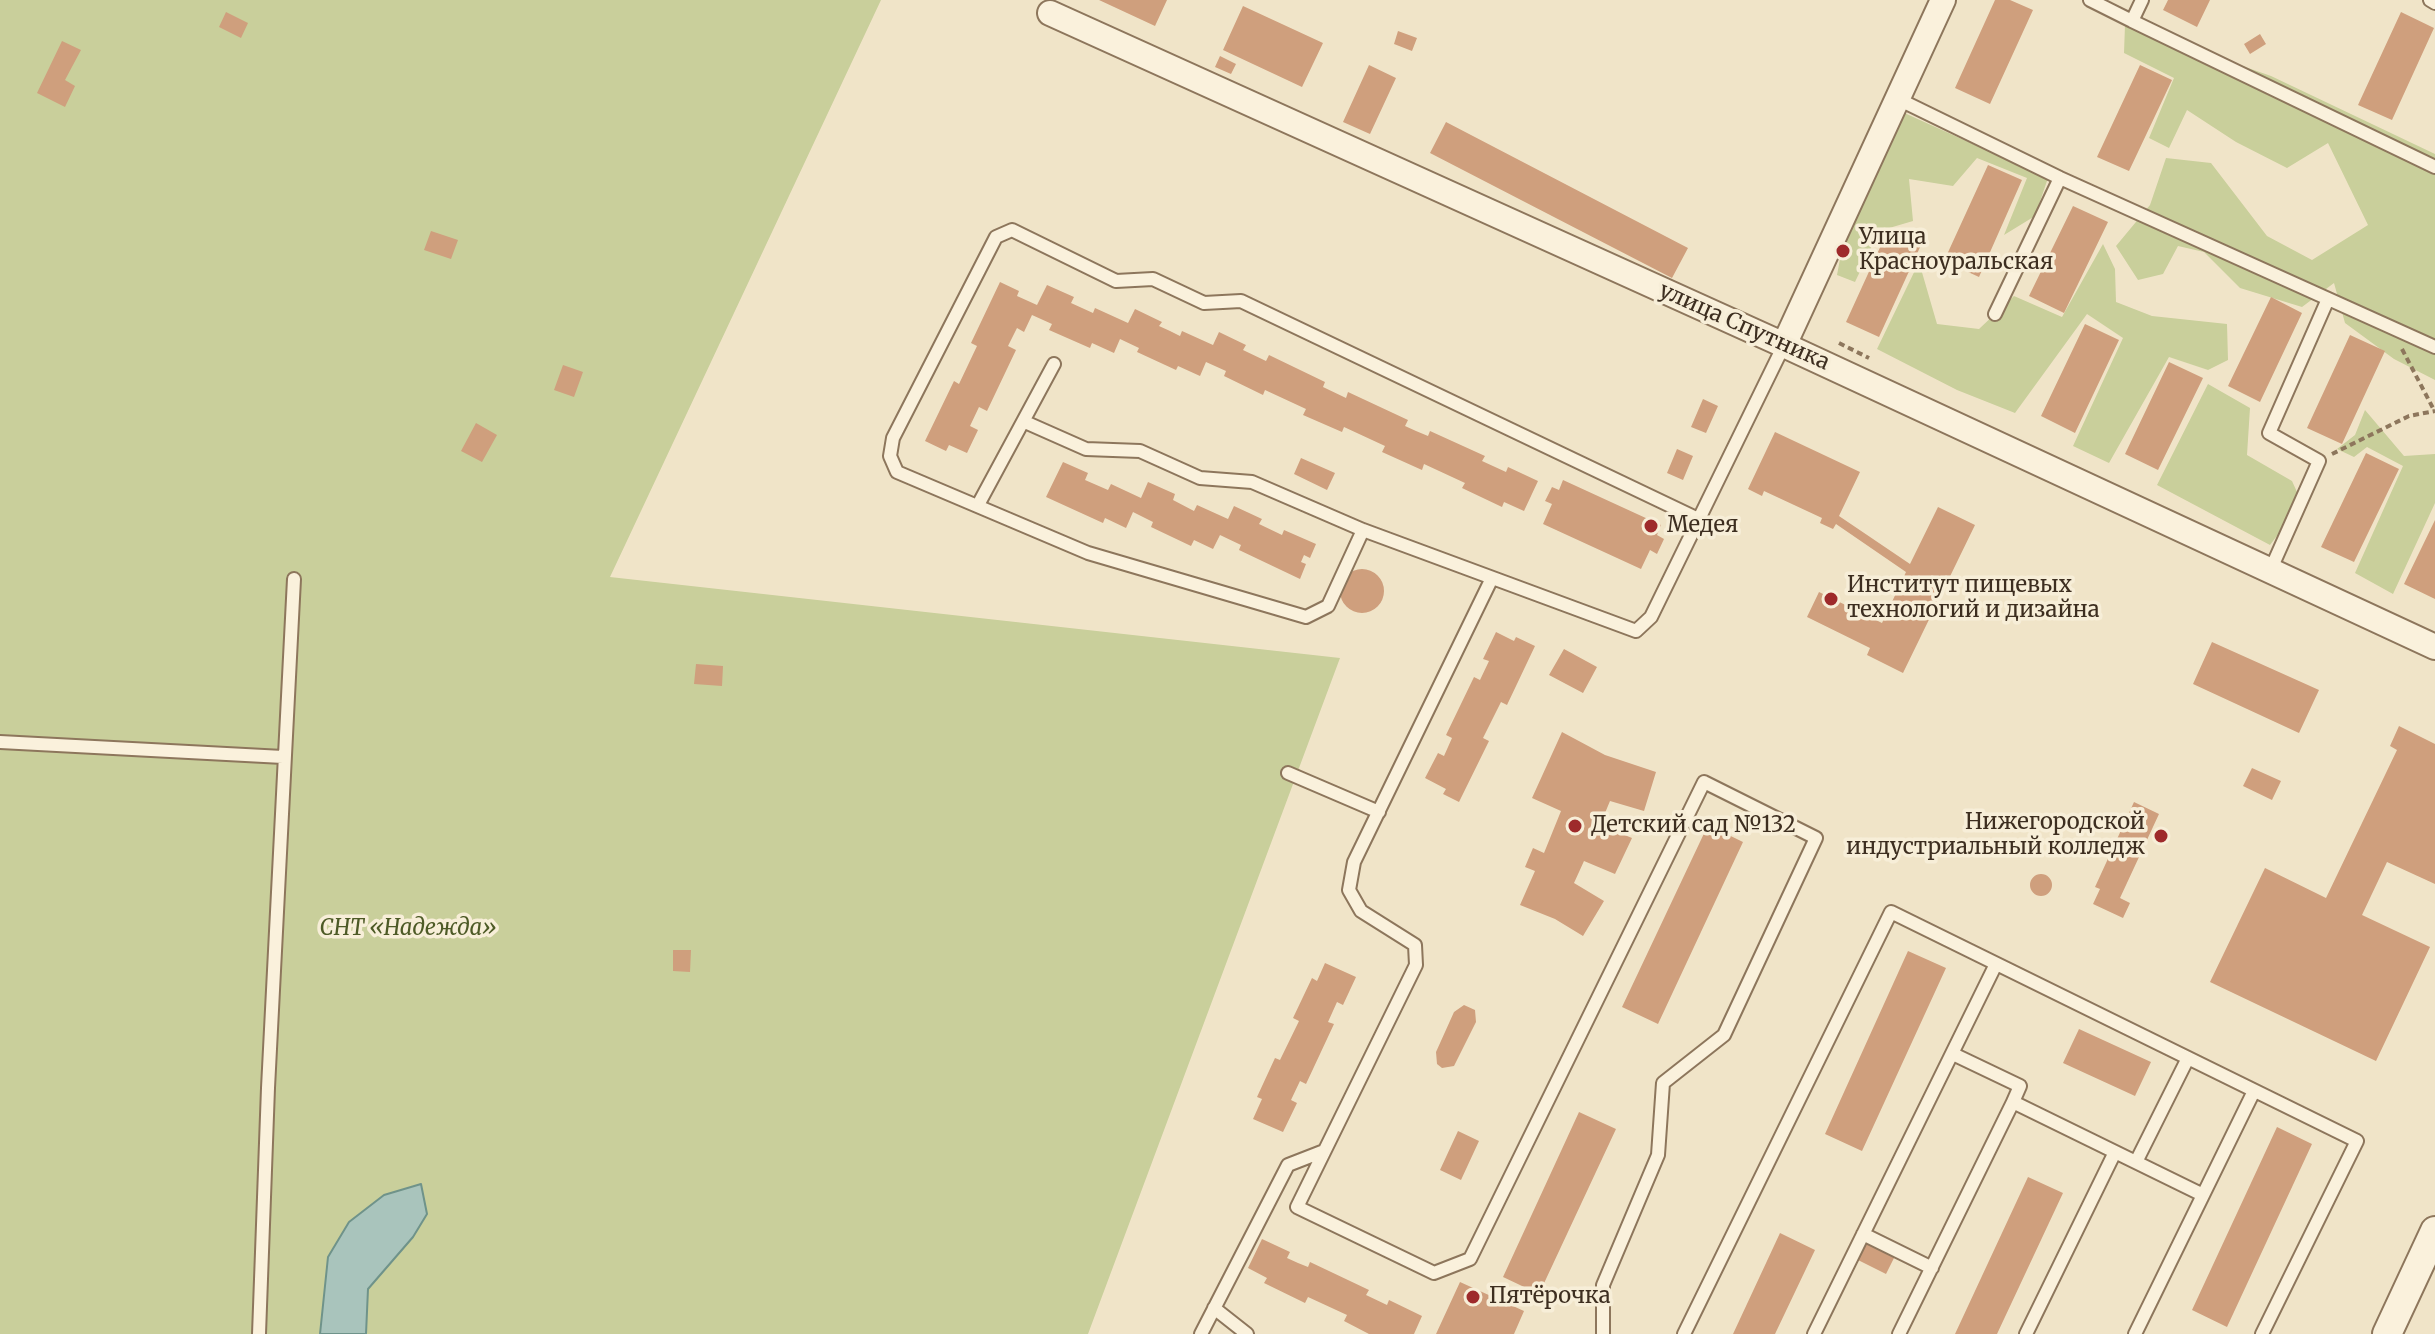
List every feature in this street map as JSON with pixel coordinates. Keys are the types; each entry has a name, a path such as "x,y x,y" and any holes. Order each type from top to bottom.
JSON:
{"street":[{"path":"1784,345 1943,0"},
{"name":"улица Спутника","path":"1050,13 1784,345 2435,647"},
{"path":"2387,1334 2435,1231"}],"lane":[{"path":"2090,0 2435,167"},
{"path":"2132,21 2142,0"},
{"path":"1896,98 2060,178 2435,347"},
{"path":"1995,314 2060,178"},
{"path":"1363,530 1328,606 1306,617 1088,553 897,472 890,456 893,438 996,237 1012,230 1116,281 1153,279 1204,303 1241,301 1698,519"},
{"path":"2270,571 2319,461 2269,433 2328,299"},
{"path":"1025,422 1086,449 1140,451 1200,478 1252,482 1363,530 1636,631 1651,617 1784,345"},
{"path":"978,505 1054,364"},
{"path":"1492,578 1354,862 1349,890 1361,911 1415,945 1416,965 1297,1207 1434,1273 1470,1259 1704,782 1816,838 1724,1035 1663,1083 1658,1155 1603,1285 1603,1334"},
{"path":"259,1334 283,757 294,579"},
{"path":"0,742 283,757"},
{"path":"1288,773 1379,812"},
{"path":"1684,1334 1891,912 2357,1141 2262,1334"},
{"path":"1814,1334 1996,964"},
{"path":"1899,1334 2020,1086 1953,1054"},
{"path":"2136,1162 2188,1058"},
{"path":"2135,1334 2254,1091"},
{"path":"2013,1102 2203,1195"},
{"path":"1201,1334 1288,1165 1324,1151"},
{"path":"2026,1334 2115,1152"},
{"path":"1863,1234 1932,1268"},
{"path":"1214,1308 1247,1334"}],"path":[{"path":"2319,461 2409,416 2435,411 2389,326"}],"green space":[{"name":"СНТ «Надежда»","path":"0,0 881,0 610,577 1340,658 1088,1334 0,1334"},
{"path":"2125,25 2271,76 2435,154 2435,380 2394,359 2345,323 2334,283 2302,307 2240,288 2204,252 2178,246 2163,274 2138,280 2116,246 2150,205 2166,158 2211,163 2267,236 2312,260 2368,225 2328,143 2287,168 2236,142 2187,110 2169,148 2149,138 2174,78 2124,53"},
{"path":"1900,111 2048,178 2035,216 2004,235 2027,178 1977,158 1953,186 1909,179 1913,221 1879,231 1855,282 1837,275 1850,206"},
{"path":"2103,244 2115,269 2116,302 2152,316 2227,324 2228,360 2208,370 2169,357 2109,463 2073,446 2123,338 2087,314 2015,413 1957,390 1877,349 1919,262 1937,324 1979,329 2014,296 2062,317"},
{"path":"2208,384 2250,408 2247,455 2292,481 2302,503 2270,545 2157,485"},
{"path":"2365,410 2404,456 2435,454 2435,503 2393,594 2355,573 2403,466 2367,447 2354,457 2337,449 2355,435"}],"water":[{"path":"421,1184 427,1214 413,1237 368,1289 366,1334 320,1334 328,1257 349,1222 384,1195"}],"building":[{"path":"1099,0 1167,0 1155,26"},
{"path":"1995,0 2010,0 2033,10 1990,104 1955,88"},
{"path":"2168,0 2210,0 2197,27 2163,10"},
{"path":"1243,6 1323,43 1302,87 1223,50"},
{"path":"226,12 248,23 241,38 219,27"},
{"path":"2401,12 2434,28 2392,120 2358,105"},
{"path":"1398,31 1417,38 1412,51 1394,44"},
{"path":"2260,34 2266,44 2250,54 2244,44"},
{"path":"62,41 81,50 65,80 75,86 65,107 37,93"},
{"path":"1220,56 1236,64 1231,74 1215,67"},
{"path":"1369,65 1396,78 1370,134 1343,122"},
{"path":"2140,65 2172,80 2129,171 2097,157"},
{"path":"1446,122 1688,248 1672,278 1430,153"},
{"path":"1988,165 2022,180 1979,277 1944,261"},
{"path":"2073,206 2108,222 2064,313 2029,296"},
{"path":"1888,230 1921,245 1879,337 1846,322"},
{"path":"431,231 458,240 451,259 424,250"},
{"path":"1000,282 1019,291 1017,296 1037,305 1047,285 1074,297 1071,303 1093,313 1095,308 1128,323 1135,309 1162,322 1159,326 1180,336 1182,331 1213,345 1219,332 1246,345 1243,350 1266,361 1269,355 1325,382 1323,387 1346,398 1348,392 1408,420 1405,426 1428,436 1430,431 1485,456 1482,461 1506,472 1508,467 1538,481 1524,511 1504,502 1502,507 1462,488 1465,483 1424,464 1422,470 1382,452 1385,446 1344,427 1342,432 1303,415 1306,409 1265,390 1263,395 1224,376 1226,371 1206,362 1200,376 1178,366 1176,370 1137,352 1139,348 1120,339 1114,353 1092,343 1090,348 1049,330 1052,324 1032,315 1024,332 1017,328 1008,346 1016,350 987,411 979,407 970,426 978,430 967,453 949,445 946,451 925,441 954,381 959,384 977,346 971,343"},
{"path":"2271,297 2302,313 2260,402 2228,386"},
{"path":"2085,324 2119,340 2075,433 2041,416"},
{"path":"2350,335 2385,351 2342,444 2307,428"},
{"path":"2169,362 2203,378 2158,470 2125,454"},
{"path":"563,365 583,372 574,397 554,390"},
{"path":"1703,399 1718,406 1706,433 1691,427"},
{"path":"476,423 497,435 482,462 461,451"},
{"path":"1775,432 1860,472 1839,516 1910,564 1938,507 1975,525 1903,673 1867,655 1870,648 1807,617 1819,592 1882,623 1906,572 1836,524 1833,529 1820,523 1822,518 1764,491 1762,496 1748,489"},
{"path":"1677,449 1693,456 1683,480 1667,473"},
{"path":"2366,453 2399,469 2354,562 2321,547"},
{"path":"1301,458 1335,473 1327,490 1294,474"},
{"path":"1063,462 1088,473 1085,480 1108,490 1111,484 1141,498 1148,482 1175,494 1173,500 1194,511 1197,505 1228,519 1234,506 1262,519 1259,524 1282,535 1284,530 1316,544 1310,558 1304,555 1301,562 1306,564 1300,579 1239,550 1241,545 1220,535 1213,549 1194,540 1191,546 1151,527 1153,522 1133,512 1126,528 1105,518 1103,523 1046,497"},
{"path":"1563,480 1661,525 1657,535 1664,539 1657,554 1650,550 1641,569 1543,524 1552,504 1545,501 1552,487 1559,490"},
{"path":"2435,520 2435,599 2404,584"},
{"path":"1362,569 1377,576 1384,591 1377,606 1362,613 1347,606 1340,591 1347,576"},
{"path":"1496,632 1535,646 1507,705 1501,702 1483,738 1489,741 1459,802 1443,794 1446,789 1425,778 1438,753 1444,756 1452,738 1446,735 1474,677 1480,680 1489,661 1483,659"},
{"path":"2212,642 2319,690 2299,733 2193,684"},
{"path":"1564,649 1597,667 1583,693 1549,675"},
{"path":"696,664 723,666 722,686 694,684"},
{"path":"2399,726 2435,744 2435,884 2387,862 2362,915 2430,947 2376,1061 2210,982 2265,868 2326,898 2397,750 2390,746"},
{"path":"1562,732 1605,755 1656,772 1644,811 1610,801 1600,825 1632,838 1615,874 1584,861 1574,883 1604,901 1583,936 1555,919 1520,905 1535,871 1525,867 1533,848 1544,853 1561,811 1532,798"},
{"path":"2252,768 2281,781 2272,800 2243,786"},
{"path":"2134,802 2159,814 2120,898 2130,903 2123,918 2093,904 2100,889 2095,887"},
{"path":"1708,825 1743,842 1658,1024 1622,1007"},
{"path":"2041,874 2049,877 2052,885 2049,893 2041,896 2033,893 2030,885 2033,877"},
{"path":"673,950 691,950 690,972 673,971"},
{"path":"1908,951 1946,968 1862,1151 1825,1134"},
{"path":"1325,963 1356,977 1343,1005 1337,1002 1328,1022 1334,1024 1306,1084 1300,1081 1291,1100 1297,1103 1283,1132 1253,1119 1262,1099 1257,1097 1275,1058 1280,1060 1299,1021 1293,1018 1312,978 1317,981"},
{"path":"1464,1005 1475,1010 1476,1022 1454,1066 1442,1068 1437,1064 1436,1052 1454,1012"},
{"path":"2079,1029 2151,1062 2135,1096 2063,1063"},
{"path":"1579,1112 1616,1129 1539,1294 1503,1277"},
{"path":"2277,1127 2312,1144 2227,1327 2192,1310"},
{"path":"1458,1131 1479,1141 1461,1180 1440,1170"},
{"path":"2028,1177 2063,1193 1997,1334 1955,1334"},
{"path":"1780,1233 1815,1250 1775,1334 1733,1334"},
{"path":"1862,1238 1896,1254 1886,1274 1852,1257"},
{"path":"1262,1239 1290,1252 1287,1258 1308,1267 1310,1262 1369,1290 1366,1295 1387,1305 1389,1300 1422,1316 1414,1334 1369,1334 1344,1321 1347,1315 1308,1297 1305,1303 1264,1283 1267,1278 1248,1268"},
{"name":"Пятёрочка","path":"1460,1282 1524,1311 1514,1334 1436,1334"}],"place":[{"name":"Улица Красноуральская","path":"1843,251"},
{"name":"Медея","path":"1651,526"},
{"name":"Институт пищевых технологий и дизайна","path":"1831,599"},
{"name":"Детский сад №132","path":"1575,826"},
{"name":"Нижегородской индустриальный колледж","path":"2161,836"},
{"name":"Пятёрочка","path":"1473,1297"}]}
